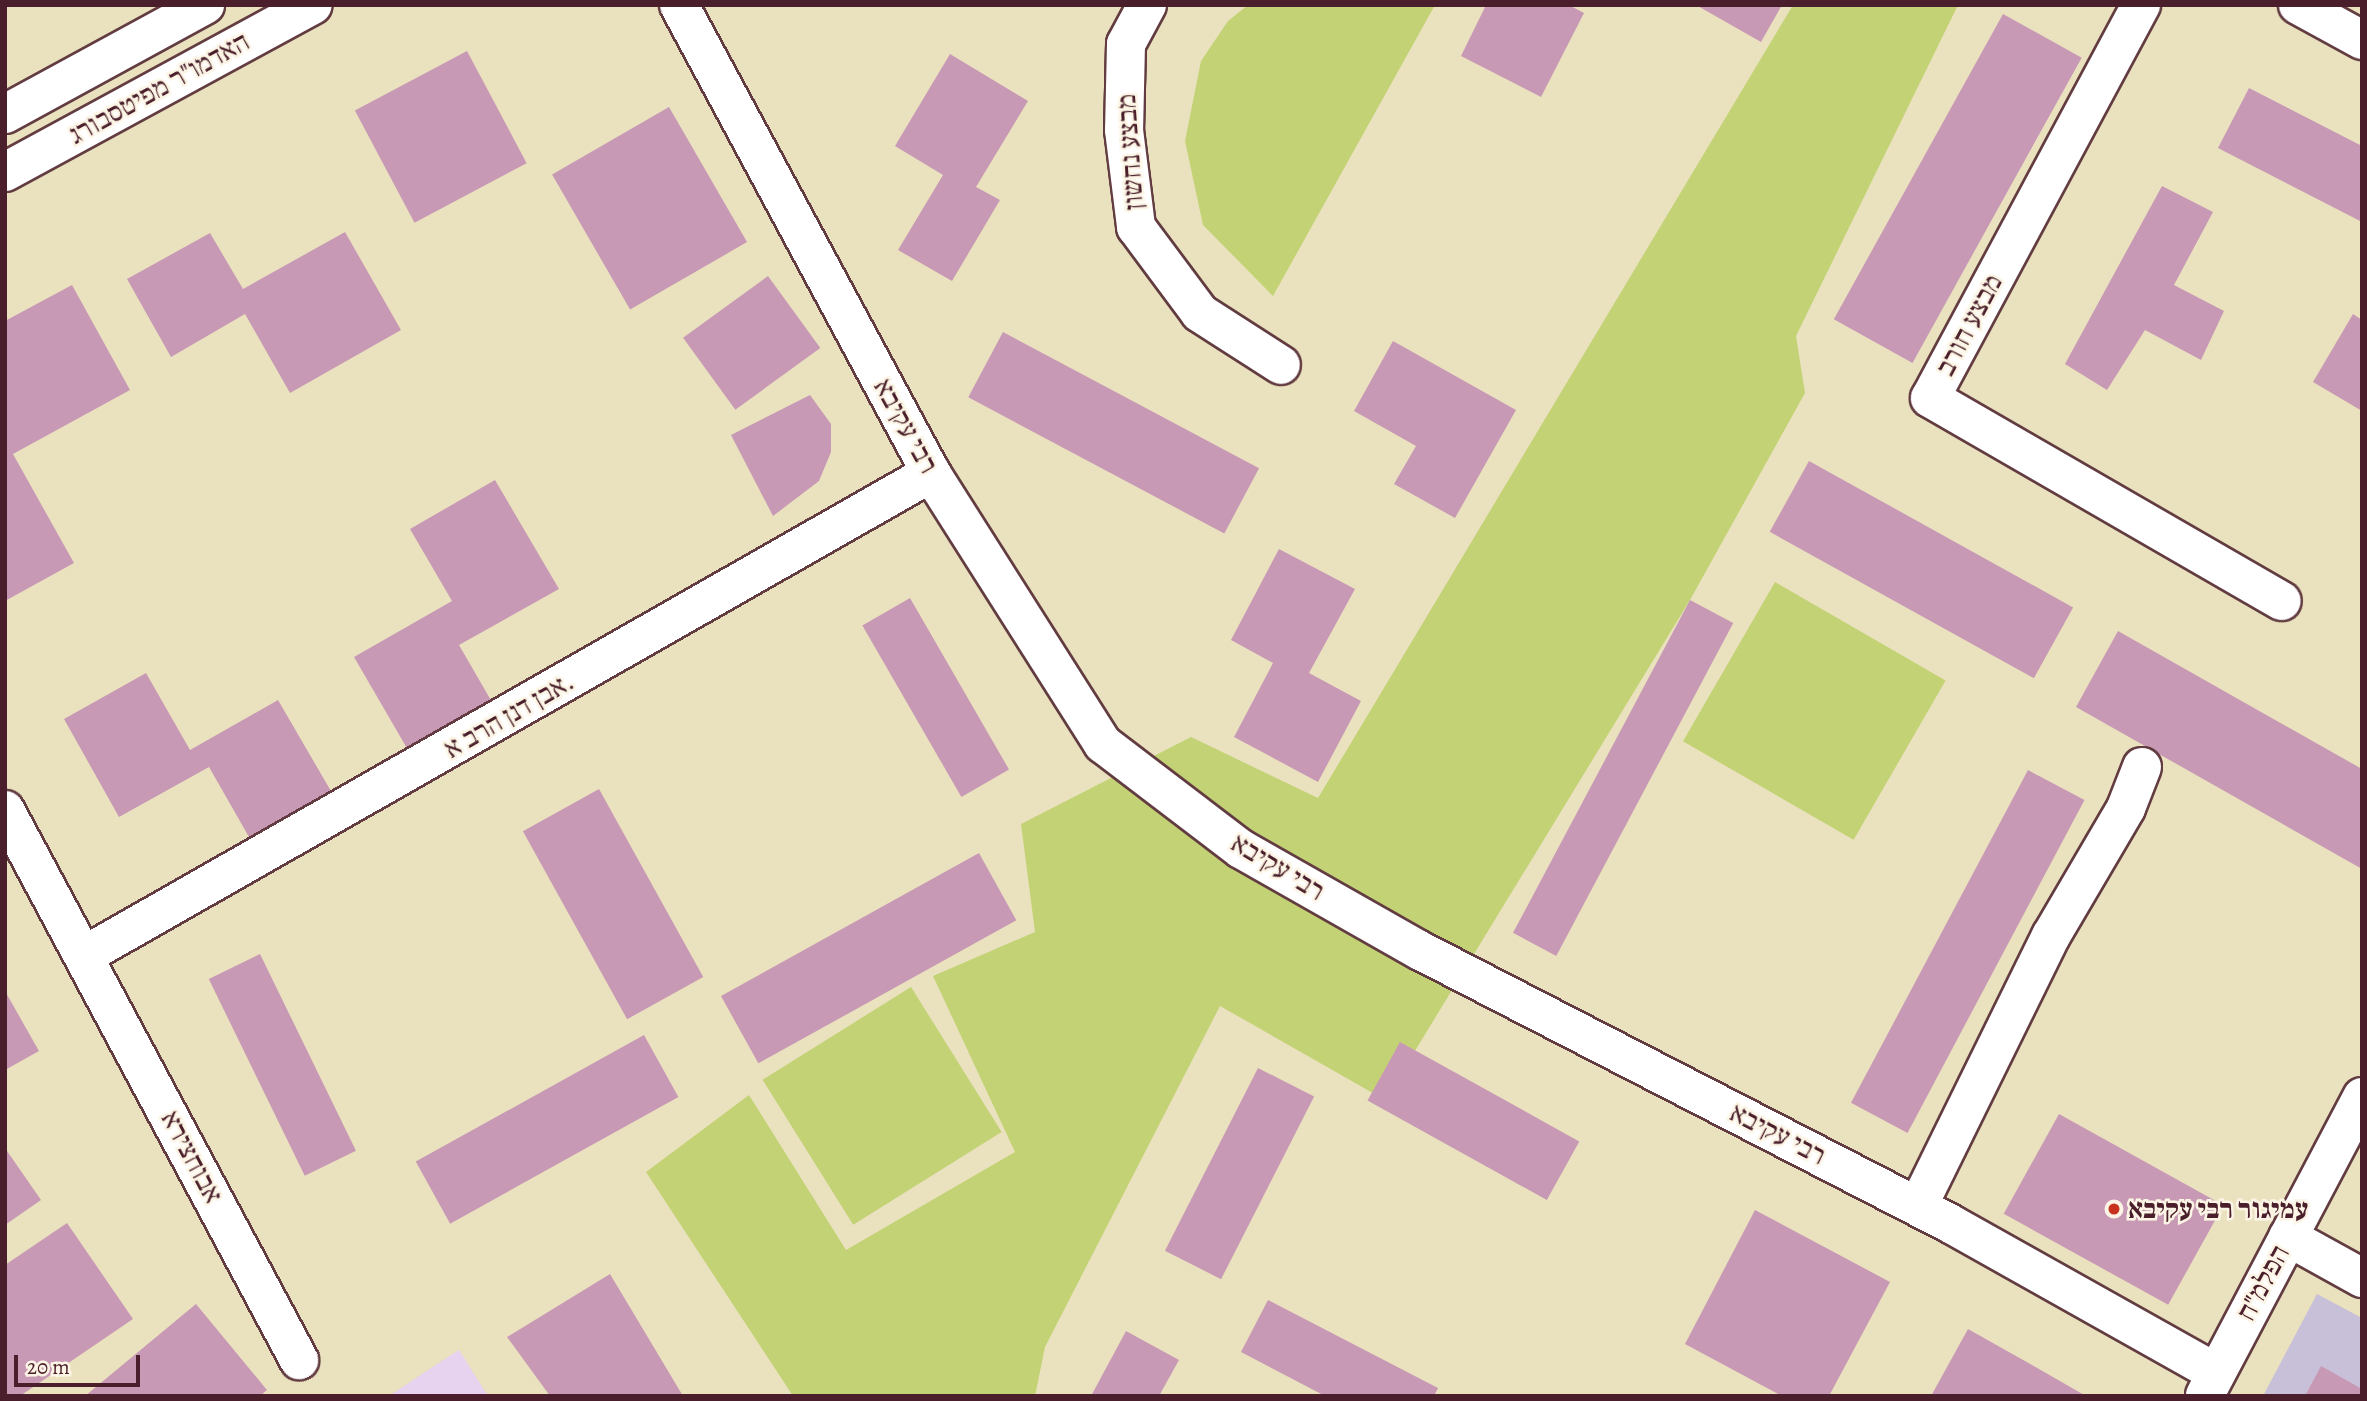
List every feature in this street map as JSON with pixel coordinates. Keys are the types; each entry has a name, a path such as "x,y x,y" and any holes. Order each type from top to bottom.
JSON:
{"street":[{"name":"האדמו\"ר מפיטסבורג","path":"5,114 158,17 205,5"},
{"name":"האדמו\"ר מפיטסבורג","path":"5,172 313,5"},
{"name":"רבי עקיבא","path":"678,5 931,473 1103,744 1241,849 1419,950 1918,1206 2210,1384"},
{"name":"מבצע נחשון","path":"1147,5 1126,44 1124,130 1136,227 1200,313 1281,365"},
{"name":"מבצע חורב","path":"2141,5 1930,398 2282,601"},
{"path":"2298,5 2362,40"},
{"path":"158,17 184,73"},
{"name":"אבן דנן הרב א.","path":"85,955 931,473"},
{"path":"1918,1206 2051,936 2126,808 2143,767"},
{"name":"אבוחצירא","path":"5,810 85,955 299,1360"},
{"name":"הפלמ\"ח","path":"2210,1384 2362,1097"},
{"path":"2288,1237 2362,1278"}],"shaded area":[{"path":"2317,1294 2362,1318 2362,1396 2263,1396"},
{"path":"459,1350 488,1396 389,1396 434,1366"}],"green space":[{"path":"1248,5 1435,5 1273,296 1203,225 1185,141 1201,61 1228,21"},
{"path":"1793,5 1958,5 1796,336 1805,393 1690,600 1385,1100 1220,1006 1045,1347 1035,1396 793,1396 646,1172 749,1095 846,1250 1015,1152 933,976 1035,932 1021,824 1191,737 1318,798"},
{"path":"1775,582 1946,680 1854,840 1683,741"},
{"path":"911,987 1002,1132 853,1225 763,1080"}],"building":[{"path":"1486,5 1569,5 1584,13 1541,97 1461,56"},
{"path":"1696,5 1782,5 1761,42"},
{"path":"2003,14 2082,58 1913,363 1834,319"},
{"path":"467,51 527,163 414,223 355,111"},
{"path":"950,54 1028,101 976,187 1000,200 952,281 898,250 943,175 895,146"},
{"path":"2249,88 2362,146 2362,222 2218,148"},
{"path":"669,107 747,242 630,310 552,174"},
{"path":"2162,186 2213,212 2174,285 2224,311 2201,360 2145,330 2107,390 2065,364"},
{"path":"345,232 401,330 290,393 245,314 171,357 127,279 210,233 243,289"},
{"path":"768,276 820,348 735,410 683,338"},
{"path":"72,285 130,390 13,454 74,563 5,601 5,321"},
{"path":"2353,314 2362,320 2362,411 2313,382"},
{"path":"1003,332 1259,468 1224,533 968,397"},
{"path":"1393,341 1516,410 1455,518 1394,484 1416,446 1354,411"},
{"path":"810,395 831,424 831,452 819,481 773,516 731,435"},
{"path":"1809,461 2073,607 2034,678 1770,532"},
{"path":"495,480 559,589 459,645 492,702 408,750 354,657 452,601 410,529"},
{"path":"1279,549 1355,589 1309,673 1361,701 1318,782 1234,737 1273,663 1231,640"},
{"path":"910,598 1009,769 961,797 862,626"},
{"path":"1690,600 1733,623 1556,956 1513,933"},
{"path":"2118,631 2362,769 2362,869 2076,707"},
{"path":"146,673 190,750 278,700 335,798 253,844 209,767 119,817 64,719"},
{"path":"2028,770 2085,800 1908,1133 1851,1103"},
{"path":"599,789 703,977 627,1019 523,831"},
{"path":"979,853 1016,920 758,1063 721,996"},
{"path":"260,954 356,1151 305,1176 209,979"},
{"path":"5,991 39,1051 5,1070"},
{"path":"644,1035 678,1097 450,1224 416,1162"},
{"path":"1400,1042 1579,1141 1547,1200 1368,1101"},
{"path":"1258,1068 1314,1097 1221,1279 1165,1251"},
{"name":"עמיגור רבי עקיבא","path":"2059,1114 2223,1205 2168,1305 2004,1214"},
{"path":"5,1148 41,1200 5,1225"},
{"path":"1755,1210 1890,1282 1829,1396 1782,1396 1685,1344"},
{"path":"67,1223 133,1319 20,1396 5,1396 5,1265"},
{"path":"610,1274 683,1396 550,1396 507,1337"},
{"path":"1268,1300 1438,1388 1434,1396 1325,1396 1241,1352"},
{"path":"196,1304 267,1390 260,1396 85,1396"},
{"path":"1968,1329 2032,1365 2086,1396 1931,1396"},
{"path":"1126,1331 1179,1360 1159,1396 1091,1396"},
{"path":"2321,1366 2362,1389 2362,1396 2305,1396"}],"place":[{"name":"עמיגור רבי עקיבא","path":"2114,1209"}]}
